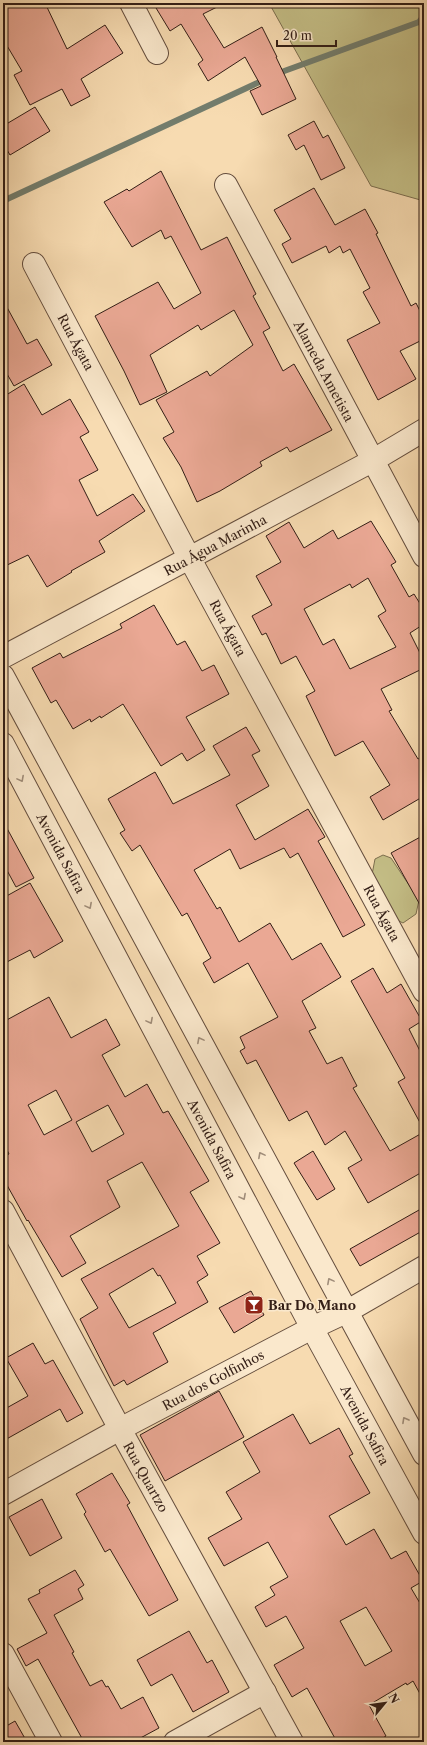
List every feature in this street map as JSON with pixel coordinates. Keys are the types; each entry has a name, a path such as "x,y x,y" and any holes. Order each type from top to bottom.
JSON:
{"street":[{"path":"130,3 157,53"},
{"name":"Alameda Ametista","path":"226,185 424,556"},
{"name":"Rua Ágata","path":"34,264 190,559 424,991"},
{"name":"Rua Água Marinha","path":"3,657 372,461 424,430"},
{"path":"3,676 424,1454"},
{"name":"Avenida Safira","path":"3,744 312,1328 424,1533"},
{"name":"Rua Quartzo","path":"3,1211 120,1430 292,1742"},
{"name":"Rua dos Golfinhos","path":"3,1494 312,1328 346,1312 424,1266"},
{"path":"3,1654 51,1742"},
{"path":"175,1742 265,1692"}],"shaded area":[{"path":"269,3 424,3 424,201 371,186"},
{"path":"383,855 391,858 419,900 416,914 403,923 387,915 370,885 375,859"}],"building":[{"path":"3,3 45,3 67,49 105,25 123,53 81,79 90,96 71,106 62,89 30,105 14,75 22,71 3,39"},
{"path":"153,3 225,3 203,14 224,48 262,27 296,99 262,115 250,91 261,86 245,57 208,81 198,64 203,60 181,24 170,31"},
{"path":"35,107 50,131 10,155 3,143 3,126"},
{"path":"314,121 323,138 328,135 345,168 321,180 304,145 296,150 288,135"},
{"path":"161,171 201,250 227,237 256,294 253,296 270,328 263,332 283,371 294,364 332,430 290,452 287,447 260,462 262,466 220,491 197,502 181,467 163,438 174,432 156,400 207,371 210,376 253,345 234,310 201,330 198,325 150,355 167,392 140,405 95,316 158,282 174,309 201,293 171,236 165,239 161,230 132,247 104,202 127,189 129,191"},
{"path":"314,188 335,225 365,209 378,233 376,234 411,306 416,303 424,319 424,339 400,351 416,379 378,400 347,340 380,323 363,292 370,288 350,249 343,253 340,246 329,253 326,246 292,263 282,244 291,239 274,210"},
{"path":"3,300 27,344 37,339 52,365 14,386 3,367"},
{"path":"24,384 42,415 70,399 89,432 80,437 98,470 79,480 97,516 133,494 145,511 99,541 105,552 71,571 72,572 47,587 28,555 3,567 3,397"},
{"path":"371,521 396,562 391,565 409,597 414,594 424,610 424,624 410,633 424,661 424,668 381,689 392,710 389,711 418,759 424,756 424,796 383,820 370,797 390,785 363,741 335,756 306,696 315,691 296,656 281,664 266,633 262,635 252,616 272,605 256,576 281,562 266,536 289,522 304,548 333,530 338,539","holes":["368,578 386,611 378,616 396,647 350,669 334,639 323,645 304,609 350,584 352,588"]},
{"path":"154,605 177,645 185,641 202,671 214,665 229,694 186,717 205,750 187,761 182,753 161,766 123,704 101,718 100,716 91,722 90,719 73,729 56,700 51,703 32,668 60,653 63,658 122,628 120,624"},
{"path":"246,727 260,751 252,755 269,786 236,805 255,840 308,809 325,837 318,841 365,925 343,937 298,853 290,858 284,848 240,869 230,849 194,870 217,909 220,907 239,942 270,923 292,960 321,943 341,977 302,1001 316,1028 309,1031 327,1064 342,1057 357,1086 353,1088 390,1151 424,1132 424,1171 368,1203 348,1168 362,1160 345,1131 325,1145 307,1111 289,1121 256,1060 247,1064 240,1051 245,1048 240,1037 278,1017 248,963 214,983 203,963 211,958 187,913 182,916 140,845 132,851 120,833 125,830 108,799 155,772 173,804 230,775 213,746"},
{"path":"3,821 34,878 16,887 3,863"},
{"path":"424,835 424,912 391,853"},
{"path":"30,883 63,941 34,958 30,950 3,964 3,898"},
{"path":"373,968 387,993 401,984 422,1021 409,1029 424,1059 424,1130 398,1082 405,1078 351,981"},
{"path":"49,997 71,1038 106,1019 120,1045 102,1055 125,1097 147,1084 163,1113 168,1111 209,1181 190,1192 220,1243 197,1256 208,1275 197,1282 208,1302 153,1333 168,1362 127,1385 124,1380 114,1386 80,1319 98,1308 81,1279 179,1226 142,1162 107,1181 120,1207 70,1236 86,1263 62,1277 28,1220 27,1221 3,1178 3,1157 9,1154 3,1142 3,1022","holes":["56,1090 72,1120 44,1135 28,1105","108,1105 124,1134 92,1152 76,1122","153,1268 158,1276 160,1275 176,1303 129,1328 109,1294"]},
{"path":"313,1151 335,1189 317,1200 294,1163"},
{"path":"419,1210 424,1219 424,1230 360,1266 350,1249"},
{"path":"251,1291 264,1315 234,1333 219,1308"},
{"path":"33,1343 45,1364 53,1360 83,1413 67,1422 60,1409 3,1441 3,1410 28,1396 6,1358"},
{"path":"219,1391 244,1437 165,1481 140,1435"},
{"path":"293,1414 310,1444 339,1428 353,1454 349,1456 370,1493 329,1516 346,1545 374,1529 391,1559 406,1551 423,1581 411,1588 424,1610 424,1701 413,1681 407,1685 406,1683 369,1705 386,1736 376,1742 337,1742 307,1688 292,1697 274,1665 304,1648 286,1616 266,1627 255,1607 275,1595 270,1587 288,1577 268,1542 224,1566 208,1538 242,1519 226,1492 260,1472 243,1442","holes":["366,1607 392,1651 365,1666 340,1621"]},
{"path":"112,1473 130,1503 127,1505 178,1600 149,1616 110,1549 105,1552 84,1514 86,1512 76,1494"},
{"path":"42,1499 62,1538 30,1556 9,1517"},
{"path":"75,1570 84,1585 78,1589 83,1599 54,1615 90,1686 102,1680 106,1687 108,1686 121,1709 143,1697 159,1728 133,1742 84,1742 38,1659 26,1666 17,1649 47,1633 28,1599 40,1593 39,1590"},
{"path":"189,1631 207,1663 212,1660 229,1692 193,1712 172,1674 151,1686 137,1660"},
{"path":"15,1721 27,1742 3,1742 3,1728"}],"waterway":[{"path":"276,74 419,22 424,16"},
{"path":"3,201 266,79"}],"place":[{"name":"Bar Do Mano","path":"254,1305"}]}
